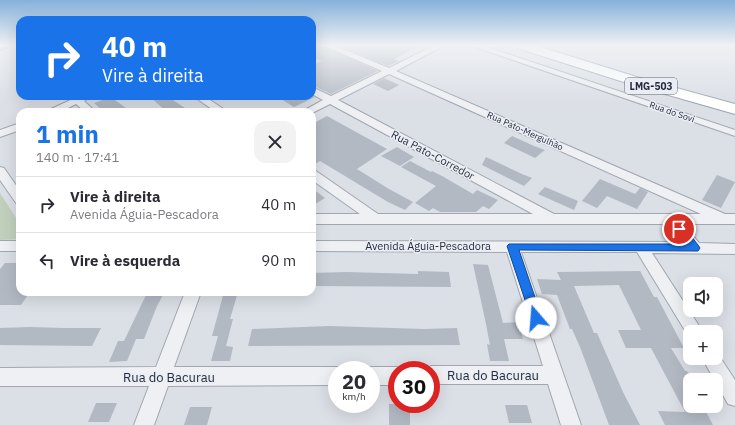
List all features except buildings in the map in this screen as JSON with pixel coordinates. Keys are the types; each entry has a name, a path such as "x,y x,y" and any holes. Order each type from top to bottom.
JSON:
{"main road":[{"name":"LMG-503","path":"584,65 735,109"}],"street":[{"name":"Rua Pato-Mergulhão","path":"374,65 729,219"},
{"path":"314,108 399,65"},
{"name":"Rua do Sovi","path":"532,65 735,133"},
{"name":"Rua Pato-Corredor","path":"316,92 553,220"},
{"path":"61,108 78,100"},
{"path":"204,100 217,108"},
{"path":"0,134 16,128"},
{"path":"0,172 16,194"},
{"path":"316,177 374,218"},
{"path":"316,219 729,219"},
{"path":"672,219 695,248"},
{"path":"0,246 16,246"},
{"name":"Avenida Águia-Pescadora","path":"316,246 512,246 735,249"},
{"path":"512,246 571,425"},
{"path":"641,247 691,325"},
{"path":"144,425 192,296"},
{"path":"715,365 735,397"},
{"name":"Rua do Bacurau","path":"440,375 555,375"},
{"name":"Rua do Bacurau","path":"0,377 328,376"}],"green space":[{"path":"0,193 16,218 16,239 0,240"}],"route":[{"path":"536,318 512,246 695,248 679,229"}]}
